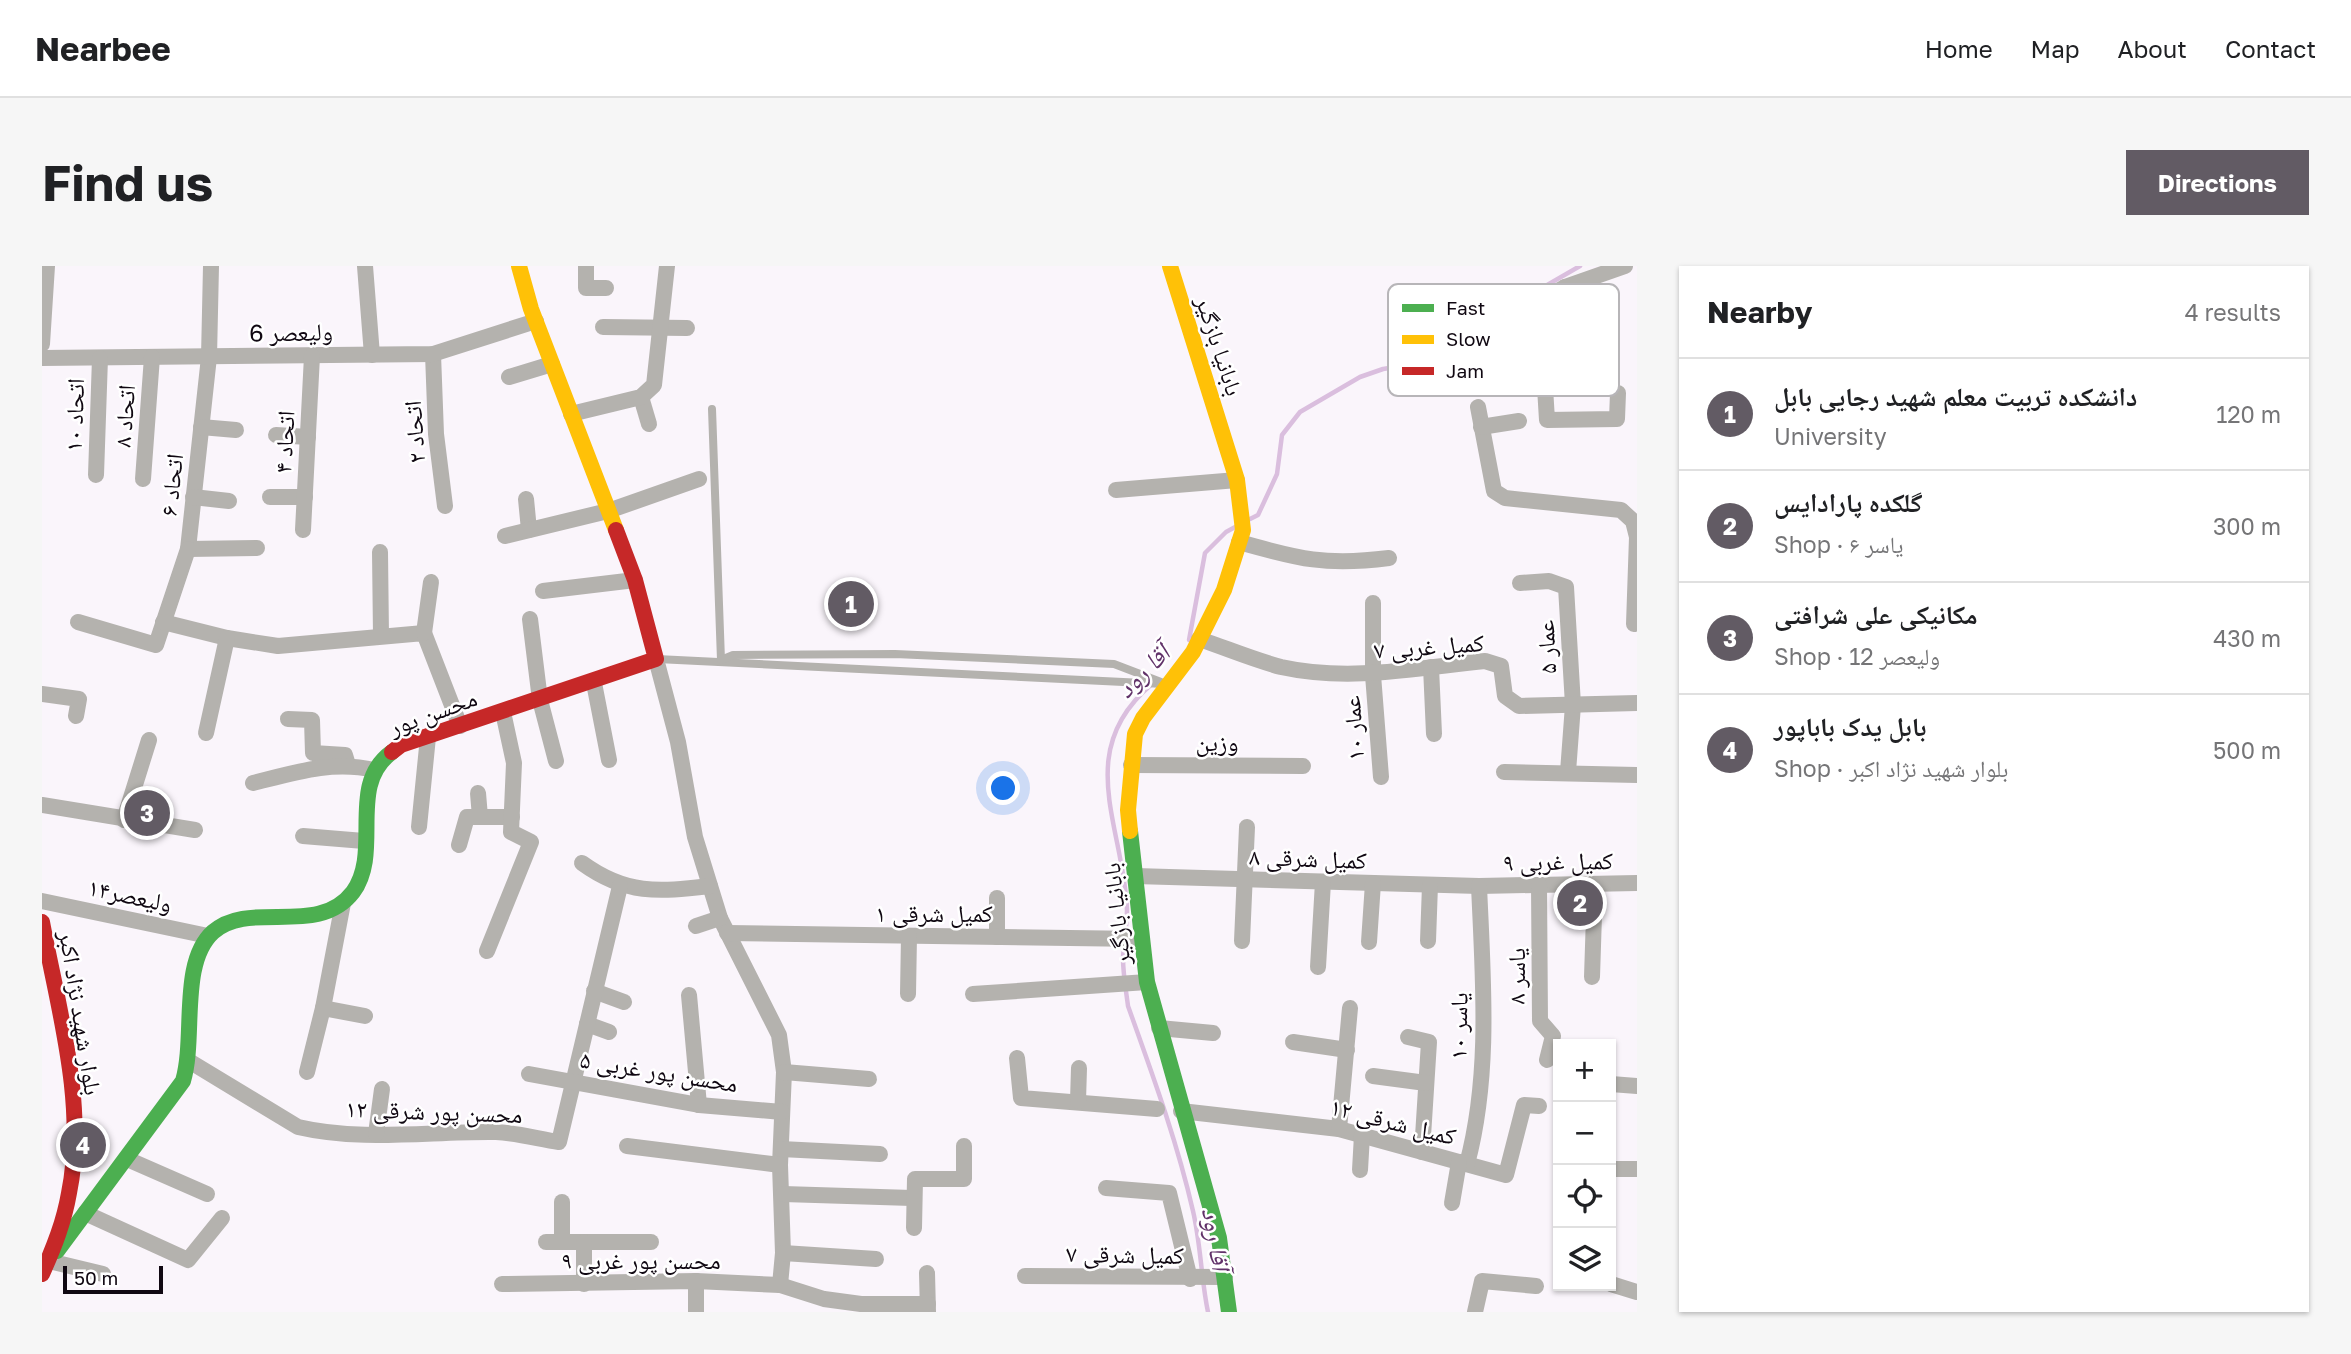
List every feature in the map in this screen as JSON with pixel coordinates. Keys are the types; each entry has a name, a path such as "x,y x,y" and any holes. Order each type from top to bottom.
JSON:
{"main road":[{"path":"519,266 536,321 635,580 656,659"},
{"name":"بابانیا بازگیر","path":"1170,266 1238,487 1241,536 1224,590 1199,639 1135,734 1128,810 1147,982 1181,1111 1219,1238 1207,1278 1229,1312"},
{"name":"محسن پور","path":"343,903 360,878 369,783 374,770 391,750 656,659"},
{"path":"46,1268 176,1093 189,1061 195,962 208,936 226,924 324,912 343,903"},
{"name":"بلوار شهید نژاد اکبر","path":"42,922 72,1102 72,1174 64,1224 46,1268"},
{"path":"72,1174 83,1189 103,1190"}],"street":[{"path":"42,344 47,266"},
{"name":"اتحاد ۶","path":"211,266 209,357 188,549 257,548"},
{"path":"365,266 372,355"},
{"path":"586,266 586,288 606,288"},
{"path":"571,414 640,397 654,385 667,266"},
{"path":"1574,284 1625,266"},
{"name":"ولیعصر 6","path":"42,358 433,354 536,321"},
{"path":"603,327 662,325 687,328"},
{"name":"اتحاد ۲","path":"433,354 436,434 445,506"},
{"name":"اتحاد ۴","path":"303,530 312,356"},
{"name":"اتحاد ۸","path":"143,479 152,357"},
{"name":"اتحاد ۱۰","path":"96,475 100,358"},
{"path":"509,377 552,364"},
{"path":"1546,396 1547,420 1617,419 1618,396"},
{"path":"640,397 649,425"},
{"path":"1478,407 1494,491 1505,498 1621,510 1633,521 1637,556 1634,624"},
{"path":"1481,427 1519,421"},
{"path":"201,427 236,430"},
{"path":"276,435 308,437"},
{"path":"505,536 608,511 699,479"},
{"path":"1116,490 1238,487"},
{"path":"270,497 305,497"},
{"path":"193,498 229,501"},
{"path":"526,499 529,530"},
{"path":"1241,536 1314,562 1345,564 1389,558"},
{"path":"78,622 156,645 188,549"},
{"path":"380,552 381,636"},
{"path":"543,591 635,580"},
{"name":"عمار ۵","path":"1520,583 1549,580 1566,587 1573,705 1568,772"},
{"path":"431,582 424,633 460,726"},
{"name":"عمار ۱۰","path":"1373,603 1373,675 1381,777"},
{"path":"530,619 540,700 556,761"},
{"path":"163,622 227,638 278,646 424,633"},
{"path":"206,733 227,638"},
{"name":"کمیل غربی ۷","path":"1199,639 1281,666 1373,675 1485,661 1502,666 1505,696 1520,706 1637,703"},
{"path":"656,659 678,742 695,837 720,918 779,1035 784,1072 781,1157 783,1254 780,1285"},
{"path":"1431,667 1434,734"},
{"path":"594,682 609,760"},
{"path":"42,694 79,699 76,716"},
{"path":"487,951 531,842 511,832 514,763 503,712"},
{"path":"288,719 312,720 313,753 345,755 348,765"},
{"path":"419,827 428,737"},
{"path":"124,820 149,740"},
{"path":"253,783 307,769 348,765 374,770"},
{"name":"وزین","path":"1131,765 1303,766"},
{"path":"1504,772 1637,775"},
{"path":"478,793 480,817"},
{"path":"42,805 195,830"},
{"path":"459,845 467,817 512,817"},
{"path":"1242,941 1247,827"},
{"path":"303,836 364,841"},
{"path":"582,863 620,886 673,891 710,886"},
{"name":"کمیل شرقی ۸","path":"1135,876 1479,886"},
{"path":"1318,967 1323,882"},
{"path":"1369,942 1373,883"},
{"name":"کمیل غربی ۹","path":"1479,886 1637,883"},
{"path":"1592,976 1595,884"},
{"path":"1428,940 1430,885"},
{"name":"یاسر ۸","path":"1539,885 1539,1020 1553,1036 1547,1060"},
{"name":"محسن پور شرقی ۱۲","path":"189,1061 298,1127 317,1131 376,1134 499,1132 559,1142 620,886"},
{"name":"یاسر ۱۰","path":"1452,1203 1479,1120 1483,1004 1479,886"},
{"path":"996,898 998,937"},
{"name":"ولیعصر۱۴","path":"42,901 208,936"},
{"path":"307,1072 323,1008 343,903"},
{"path":"695,926 720,918"},
{"name":"کمیل شرقی ۱","path":"727,933 1141,939"},
{"path":"908,994 909,936"},
{"path":"974,994 1147,982"},
{"path":"594,991 624,1002"},
{"path":"690,995 699,1105"},
{"path":"323,1008 365,1016"},
{"path":"1339,1129 1350,1008"},
{"path":"587,1024 609,1032"},
{"path":"1158,1028 1213,1033"},
{"path":"1408,1037 1429,1042 1422,1152"},
{"path":"1293,1042 1347,1050"},
{"path":"1017,1058 1021,1098 1157,1109"},
{"path":"1078,1101 1079,1068"},
{"path":"784,1072 869,1079"},
{"name":"محسن پور غربی ۵","path":"529,1074 699,1105 782,1112"},
{"path":"1373,1076 1426,1083"},
{"path":"1616,1084 1637,1086"},
{"path":"376,1134 382,1089"},
{"name":"کمیل شرقی ۱۲","path":"1181,1111 1339,1129 1506,1175 1524,1105 1539,1107"},
{"path":"1360,1170 1362,1135"},
{"path":"627,1146 781,1157 880,1154"},
{"path":"914,1228 912,1198 915,1179 964,1179 964,1146"},
{"path":"127,1158 206,1194"},
{"path":"1616,1169 1637,1169"},
{"path":"1106,1188 1169,1193 1207,1278"},
{"path":"783,1194 912,1198"},
{"path":"562,1202 554,1242 651,1242"},
{"path":"85,1213 188,1260 222,1218"},
{"path":"584,1242 584,1284"},
{"path":"783,1254 876,1259"},
{"path":"46,1268 103,1274"},
{"path":"927,1273 928,1308"},
{"name":"کمیل شرقی ۷","path":"1024,1276 1207,1278"},
{"path":"696,1281 696,1312"},
{"name":"محسن پور غربی ۹","path":"502,1284 696,1281 780,1285 824,1299 928,1308"},
{"path":"1475,1312 1482,1281 1536,1286"},
{"path":"1616,1286 1637,1292"}],"lane":[{"path":"712,409 720,660"},
{"path":"720,660 733,655 895,654 1114,664 1167,684"},
{"path":"895,654 895,672"},
{"path":"656,659 720,660 733,665 1167,684"}],"waterway":[{"name":"آقا رود","path":"1549,284 1580,266"},
{"name":"آقا رود","path":"1248,520 1258,515 1277,474 1282,435 1300,412 1360,377 1388,368"},
{"name":"آقا رود","path":"1189,640 1205,553 1226,532 1237,526"},
{"name":"آقا رود","path":"1152,684 1128,710 1114,736 1108,763 1108,791 1127,910 1123,958 1128,1006 1187,1185 1196,1224 1208,1312"}],"traffic: fast":[{"path":"57,1251 183,1081 187,1063 192,981 202,945 213,932 228,923 246,918 322,913 338,906 353,892 361,876 365,857 367,800 371,782 378,766 392,752"},
{"path":"1130,831 1147,982 1219,1238 1229,1312"}],"traffic: slow":[{"path":"519,266 531,309 616,530"},
{"path":"1130,831 1128,810 1135,734 1143,718 1193,652 1224,590 1243,530 1237,480 1170,266"}],"traffic: jam":[{"path":"392,752 401,745 656,659 635,580 616,530"},
{"path":"42,922 68,1057 75,1126 74,1160 67,1204 42,1274"}],"place":[{"name":"دانشکده تربیت معلم شهید رجایی بابل","path":"851,604"},
{"name":"مکانیکی علی شرافتی","path":"147,813"},
{"name":"گلکده پارادایس","path":"1580,903"},
{"name":"بابل یدک باباپور","path":"83,1145"}]}
